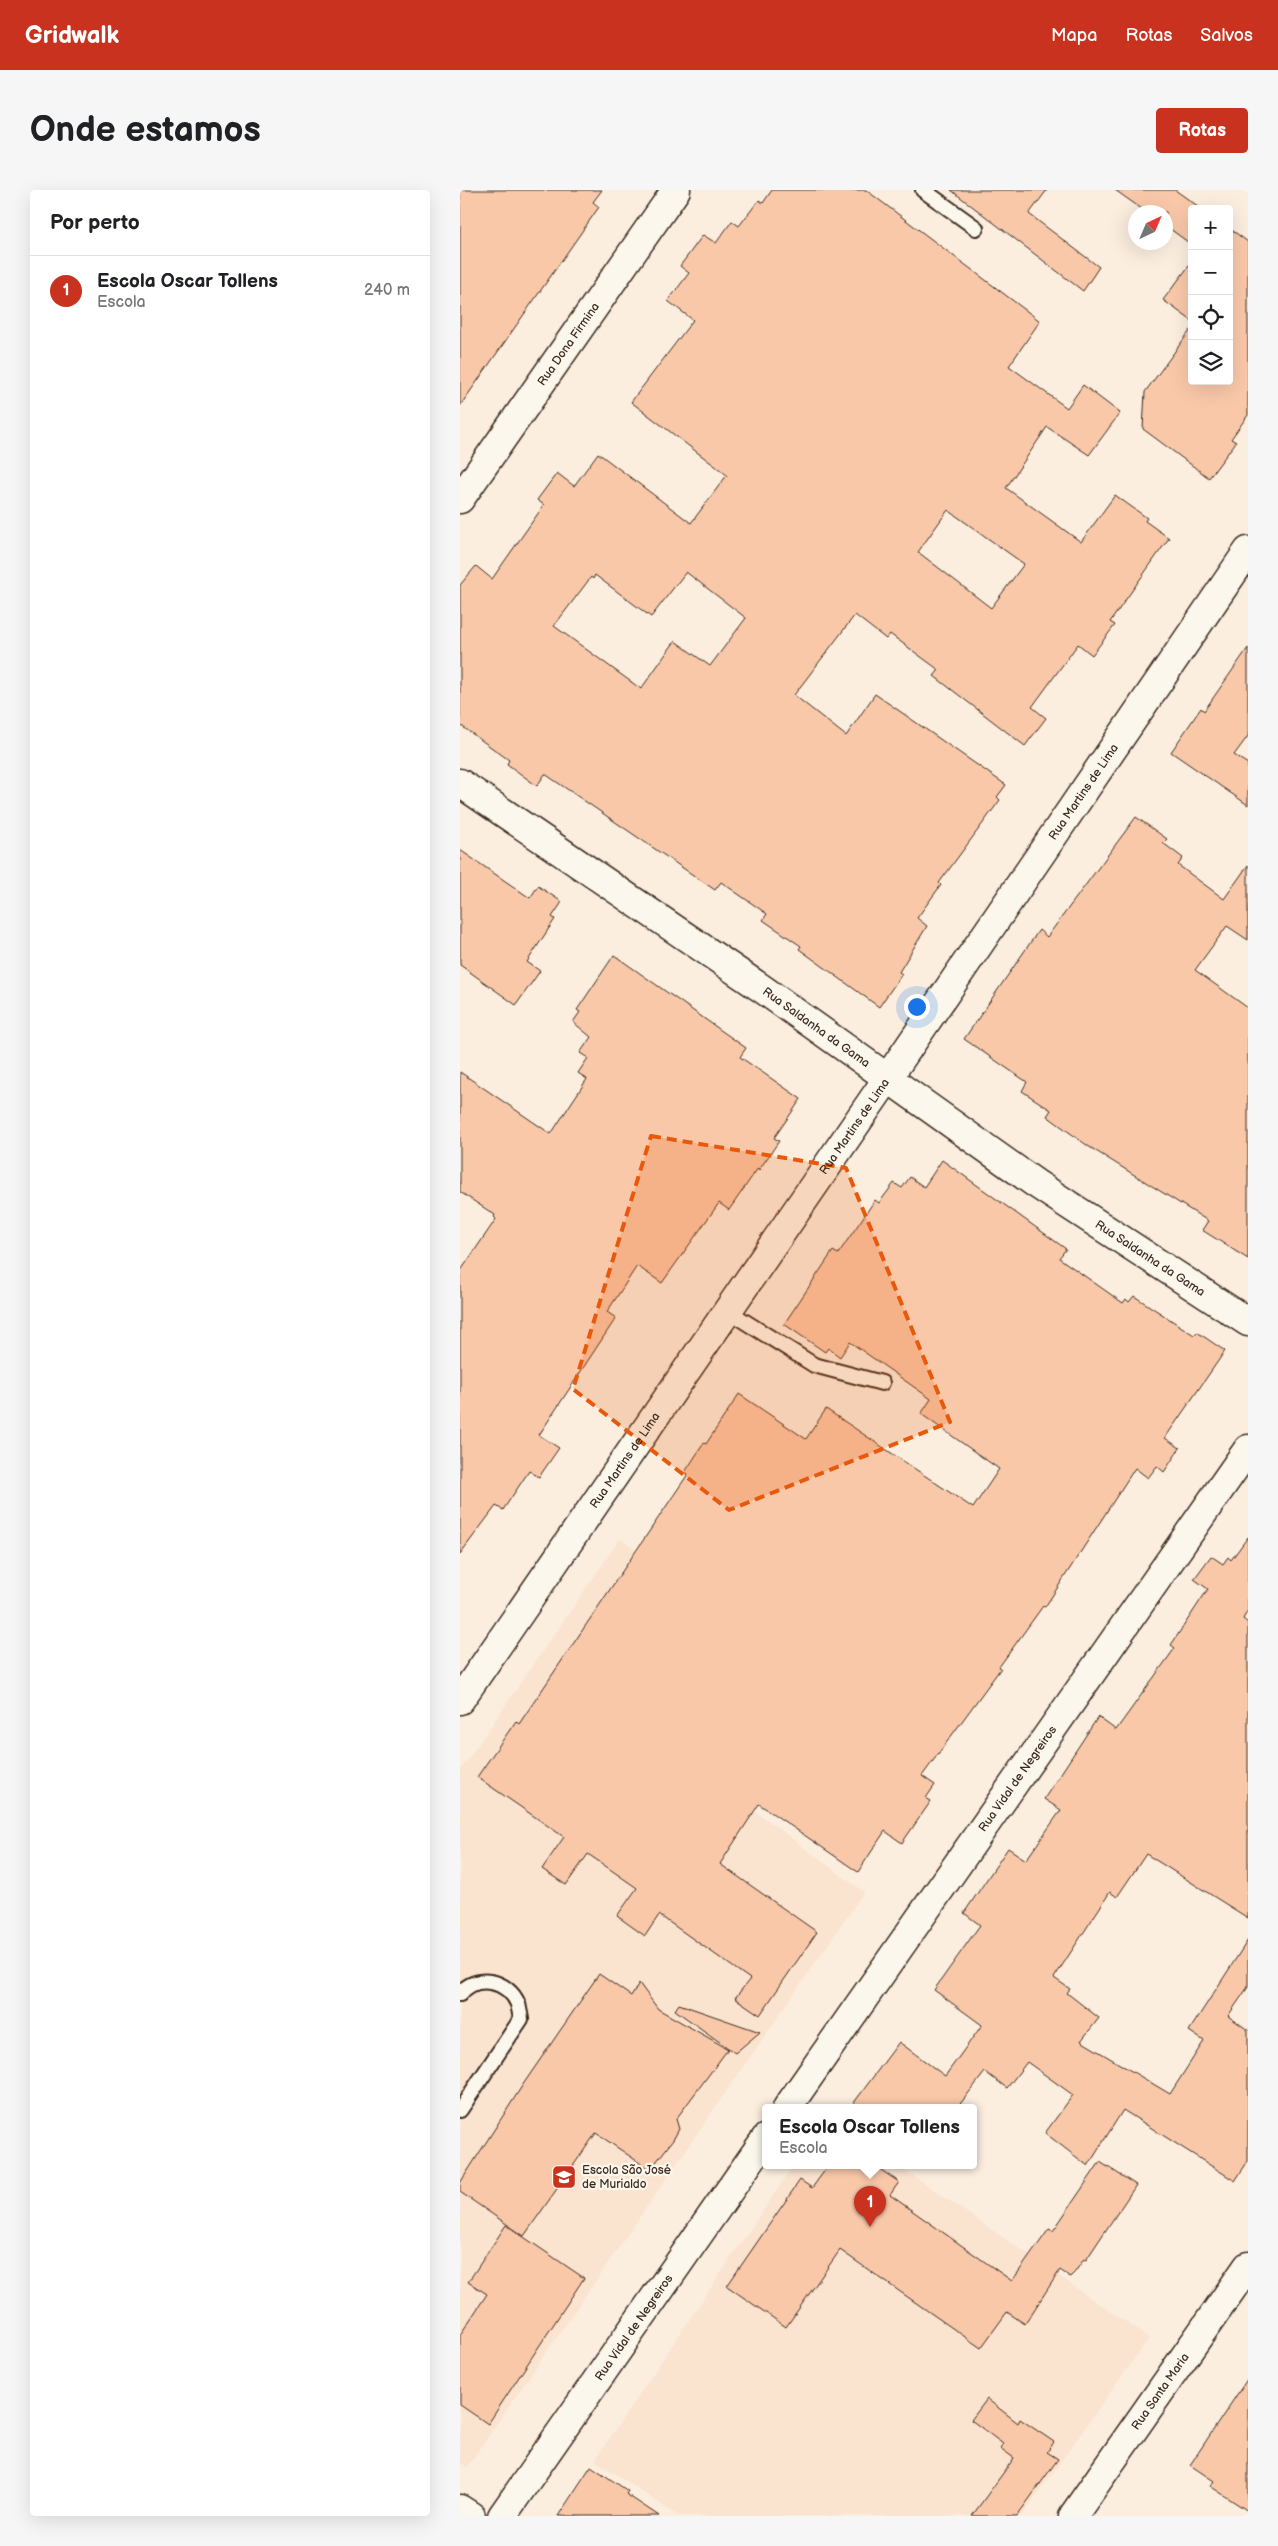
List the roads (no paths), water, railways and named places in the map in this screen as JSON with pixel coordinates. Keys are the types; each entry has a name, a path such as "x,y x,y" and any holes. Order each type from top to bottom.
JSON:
{"street":[{"name":"Rua Dona Firmina","path":"460,499 676,190"},
{"name":"Rua Martins de Lima","path":"460,1700 1248,551"},
{"name":"Rua Saldanha da Gama","path":"460,783 764,990 1035,1183 1248,1322"},
{"name":"Rua Vidal de Negreiros","path":"790,2104 1248,1449"},
{"name":"Rua Vidal de Negreiros","path":"502,2516 762,2144"},
{"name":"Rua Santa Maria","path":"1073,2516 1248,2266"},
{"path":"460,2509 471,2516"}],"lane":[{"path":"923,190 976,228"},
{"path":"728,1311 814,1365 882,1383"},
{"path":"460,1994 474,1983 482,1980 495,1983 508,1990 517,2003 521,2019 460,2110"}],"place":[{"name":"Escola São José de Murialdo","path":"564,2177"},
{"name":"Escola Oscar Tollens","path":"870,2227"}]}
